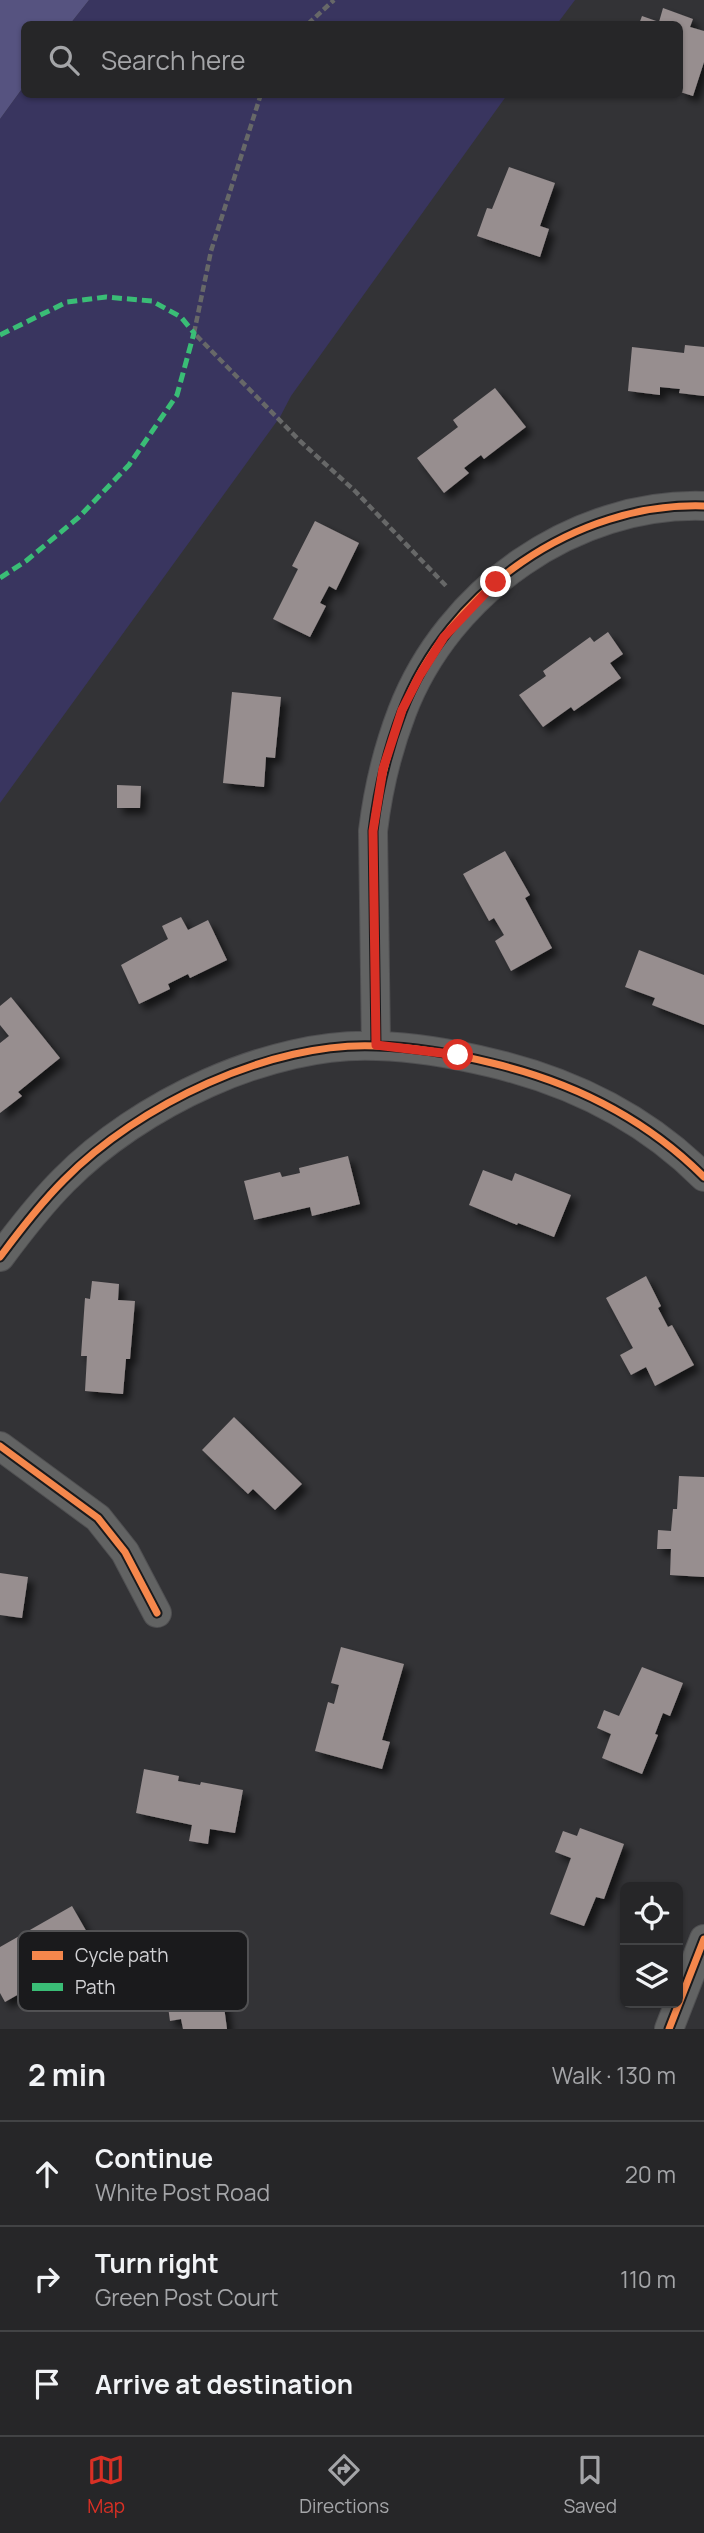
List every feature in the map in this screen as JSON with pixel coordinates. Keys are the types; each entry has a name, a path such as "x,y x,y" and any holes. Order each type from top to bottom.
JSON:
{"street":[{"path":"376,1045 373,831 383,769 402,710 420,675 444,637 496,582 558,539 610,517 675,505 704,506"},
{"path":"0,1257 24,1224 65,1179 115,1136 176,1098 242,1069 318,1050 376,1045 458,1055 531,1072 598,1100 632,1120 664,1142 704,1177"},
{"path":"0,1446 98,1518 125,1552 157,1613"},
{"path":"669,2029 704,1939"}],"path":[{"path":"311,21 334,0"},
{"path":"260,98 211,251 194,332 300,441 355,491 445,583 465,613"}],"shaded area":[{"path":"0,0 89,0 72,21 21,21 21,90 0,119"},
{"path":"89,0 575,0 559,21 72,21"},
{"path":"21,90 21,98 505,98 291,396 280,417 0,803 0,119"}],"building":[{"path":"663,8 693,19 690,27 704,31 704,62 693,96 683,93 683,21 659,21"},
{"path":"642,16 656,21 640,21"},
{"path":"509,167 555,183 540,226 549,229 540,257 477,236 487,208 492,209"},
{"path":"685,345 704,347 704,396 660,387 660,395 628,391 632,347 684,353"},
{"path":"495,388 526,427 484,459 481,455 464,468 469,473 444,493 417,458 458,427 453,420"},
{"path":"315,521 359,543 336,590 329,586 320,603 326,606 310,637 273,619 298,569 292,566"},
{"path":"608,632 623,654 610,663 621,678 574,711 571,707 543,727 519,695 546,676 543,671 590,637 594,642"},
{"path":"232,692 281,697 275,758 266,757 264,787 223,783"},
{"path":"117,785 141,786 140,808 117,808"},
{"path":"505,851 530,895 525,898 552,948 511,971 495,941 504,935 494,918 489,921 463,874"},
{"path":"181,917 188,930 208,920 227,960 190,978 188,974 168,984 170,989 139,1004 121,965 168,939 162,926"},
{"path":"639,950 704,975 704,1025 652,1005 655,998 625,987"},
{"path":"11,997 60,1058 18,1092 22,1096 0,1113 0,1043 9,1036 0,1025 0,1006"},
{"path":"348,1156 360,1204 312,1216 310,1207 254,1220 244,1181 280,1172 282,1177 300,1173 299,1168"},
{"path":"483,1170 512,1181 515,1173 571,1195 554,1237 469,1205"},
{"path":"646,1276 668,1327 672,1325 694,1365 655,1386 646,1367 631,1375 620,1355 633,1348 606,1298"},
{"path":"92,1281 119,1284 118,1300 135,1301 130,1359 126,1359 123,1394 85,1391 87,1356 81,1356 85,1298 90,1299"},
{"path":"234,1417 302,1484 275,1510 253,1489 248,1494 202,1450"},
{"path":"679,1476 704,1477 704,1577 670,1575 671,1549 657,1549 658,1530 671,1531 673,1509 677,1509"},
{"path":"0,1573 28,1577 22,1618 0,1615"},
{"path":"341,1647 404,1664 382,1740 390,1742 382,1769 315,1751 328,1702 334,1704 339,1685 331,1683"},
{"path":"642,1667 683,1683 670,1716 663,1713 655,1734 658,1735 642,1774 602,1758 611,1734 597,1728 604,1710 619,1716"},
{"path":"144,1769 179,1776 178,1781 200,1785 201,1782 243,1790 235,1833 210,1829 208,1844 189,1841 192,1825 136,1813"},
{"path":"580,1828 624,1844 604,1899 596,1897 584,1926 550,1914 571,1858 555,1852 563,1831 577,1836"},
{"path":"72,1906 86,1931 28,1931"},
{"path":"18,1937 18,1995 5,2002 0,1993 0,1947"},
{"path":"169,2011 225,2011 227,2029 183,2029 181,2019 170,2021"}],"marked path":[{"path":"0,335 67,302 106,297 152,301 181,317 194,333 177,395 129,465 79,517 26,561 0,578"}],"cycle path":[{"path":"376,1045 373,831 380,785 392,741 402,712 423,668 450,628 484,593 522,562 564,538 609,519 656,509 704,506"},
{"path":"0,1257 64,1180 94,1153 167,1103 250,1066 293,1054 336,1047 377,1046 435,1052 492,1063 551,1081 633,1120 682,1156 704,1177"},
{"path":"0,1446 98,1518 125,1552 157,1613"},
{"path":"669,2029 704,1939"}],"route":[{"path":"458,1055 376,1045 373,831 383,769 402,710 444,637 496,582"}]}
